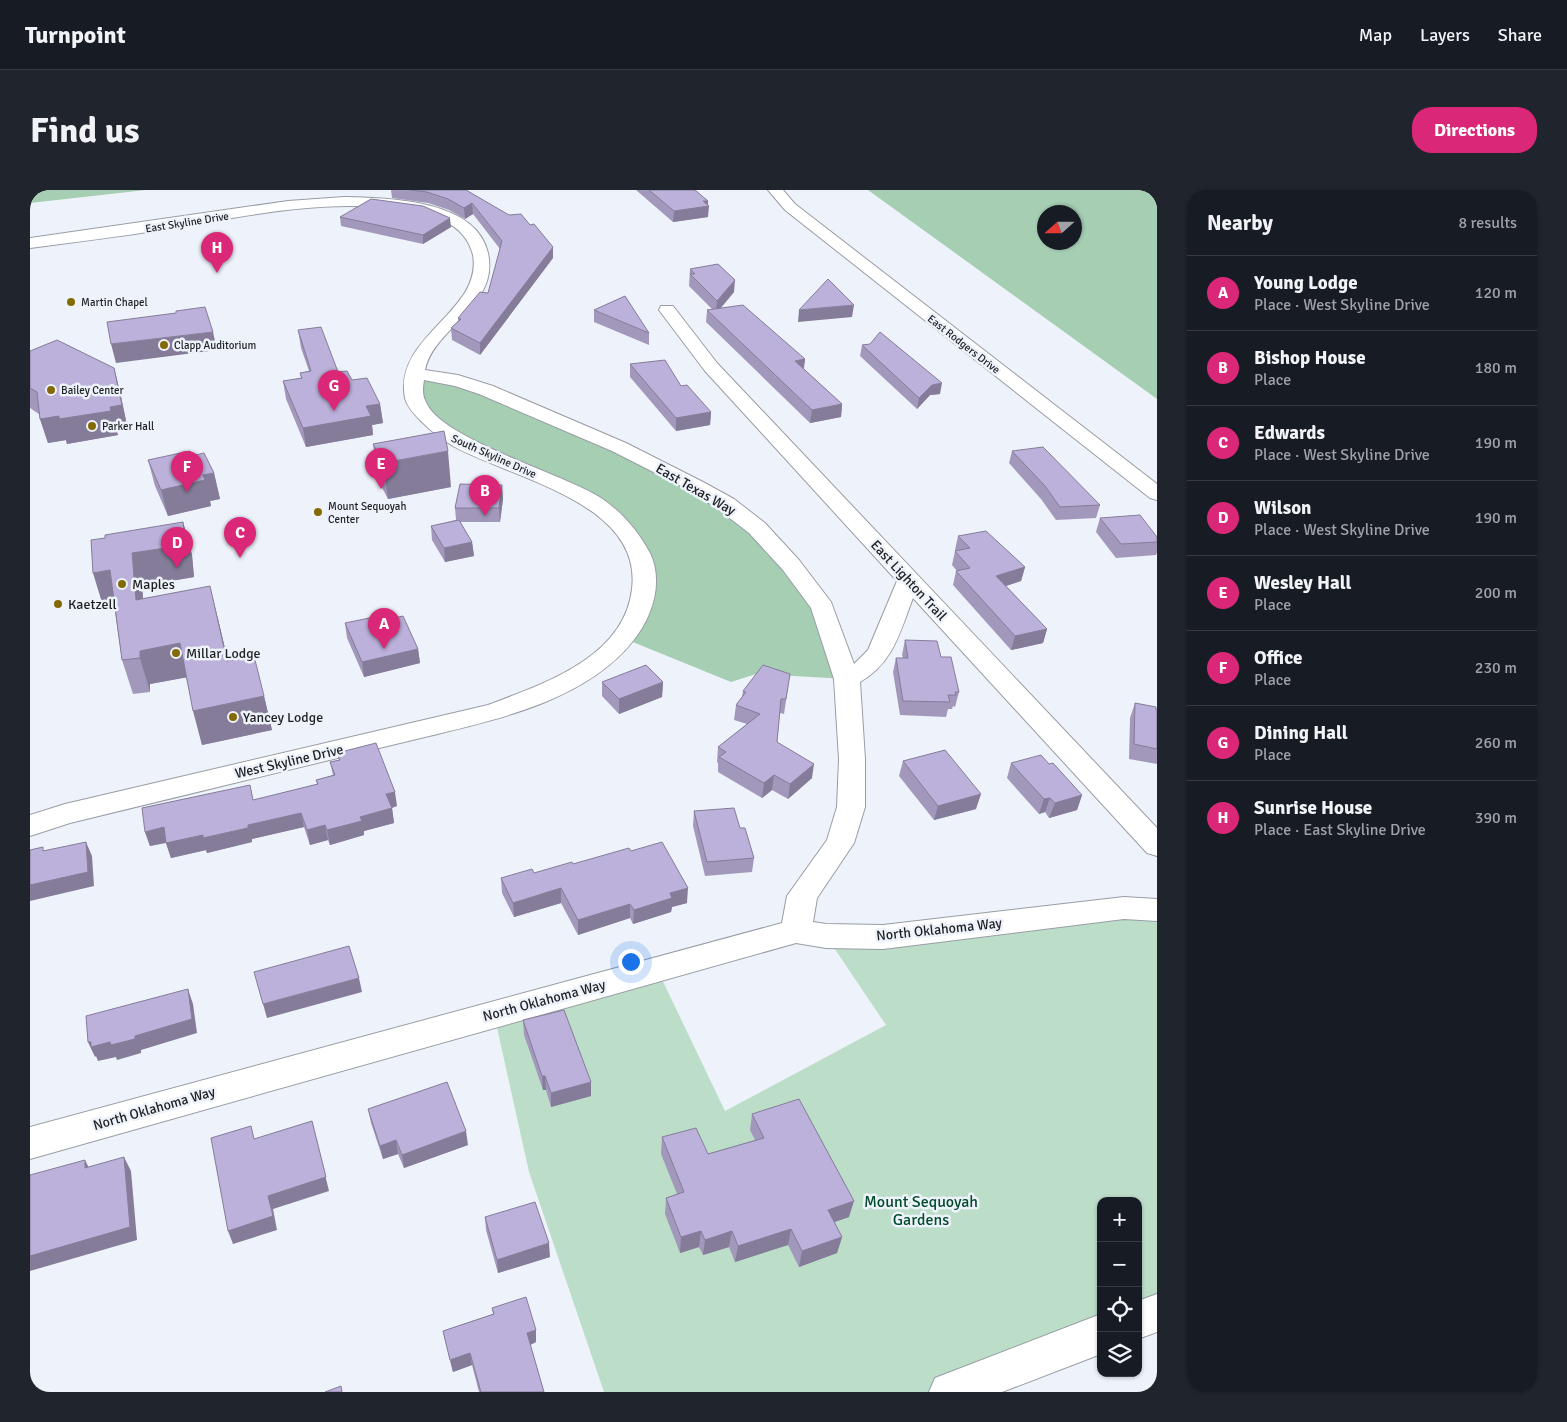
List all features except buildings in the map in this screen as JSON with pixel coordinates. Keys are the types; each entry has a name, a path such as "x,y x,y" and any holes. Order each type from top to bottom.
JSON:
{"street":[{"name":"East Rodgers Drive","path":"775,190 790,207 1157,494"},
{"name":"East Skyline Drive","path":"30,243 135,230 290,206 344,202"},
{"name":"South Skyline Drive","path":"344,202 390,203 418,208 445,216 461,225 473,235 480,251 483,267 480,282 469,299 427,347 419,359 414,372 414,398 421,410 444,433 472,448 569,489 596,504 616,520 633,539 644,566 644,595 634,623 612,652 584,672 547,690"},
{"name":"East Lighton Trail","path":"667,310 706,361 1157,846"},
{"name":"East Texas Way","path":"414,372 458,381 486,390 619,446 696,486 726,504 757,528 792,565 823,608 847,679 852,759 851,807 840,843 802,896 796,931"},
{"path":"847,679 862,670 879,653 908,580"},
{"name":"West Skyline Drive","path":"30,826 65,814 495,712 547,690"},
{"name":"North Oklahoma Way","path":"30,1143 796,931 826,936 883,937 1124,908 1157,910"},
{"path":"1142,1318 1157,1312"},
{"path":"949,1392 1097,1336"}],"green space":[{"path":"30,190 146,190 30,203"},
{"path":"868,190 1157,190 1157,399"},
{"path":"414,373 462,383 696,486 791,565 847,679 756,674 731,682 623,638 645,595 617,521 472,448 421,410"},
{"name":"Mount Sequoyah Gardens","path":"1157,910 1157,1313 1142,1319 1142,1197 1097,1197 1097,1336 949,1392 604,1392 529,1172 494,1014 657,969 725,1111 886,1025 826,936"}],"place":[{"name":"Sunrise House","path":"217,273"},
{"name":"Martin Chapel","path":"71,302"},
{"name":"Clapp Auditorium","path":"164,345"},
{"name":"Bailey Center","path":"51,390"},
{"name":"Dining Hall","path":"334,411"},
{"name":"Parker Hall","path":"92,426"},
{"name":"Wesley Hall","path":"381,489"},
{"name":"Office","path":"187,492"},
{"name":"Mount Sequoyah Center","path":"318,512"},
{"name":"Bishop House","path":"485,516"},
{"name":"Edwards","path":"240,558"},
{"name":"Wilson","path":"177,568"},
{"name":"Maples","path":"122,584"},
{"name":"Kaetzell","path":"58,604"},
{"name":"Young Lodge","path":"384,649"},
{"name":"Millar Lodge","path":"176,653"},
{"name":"Yancey Lodge","path":"233,717"}]}
